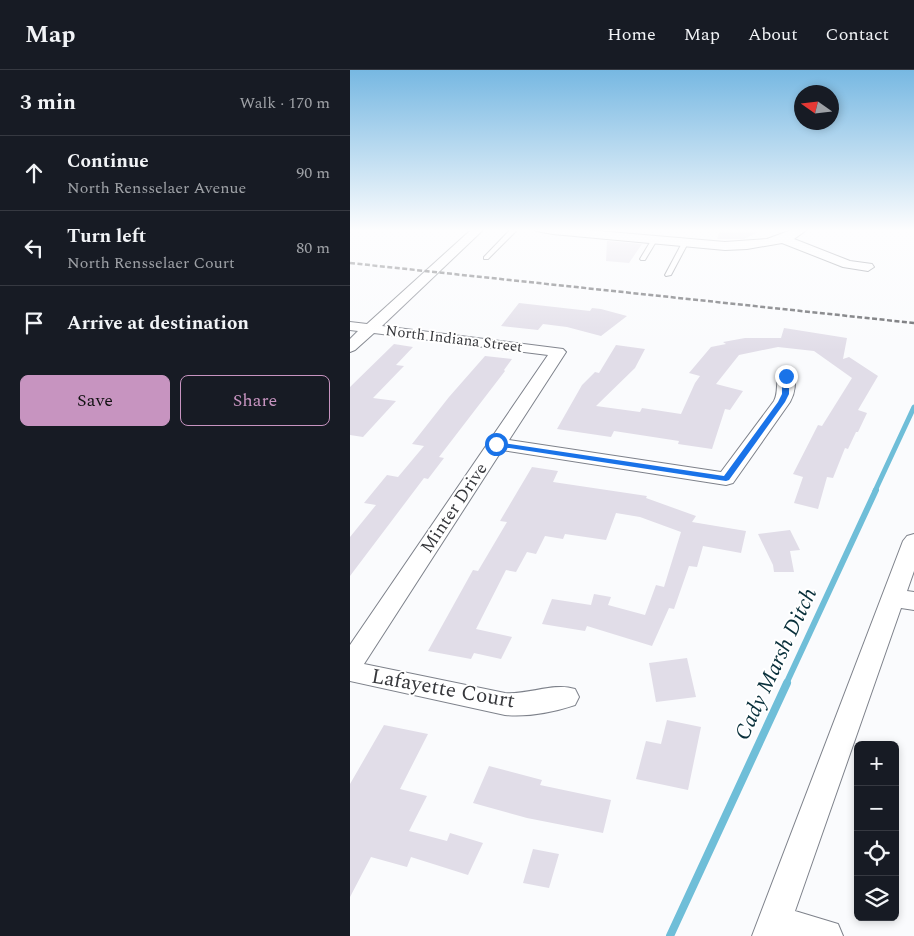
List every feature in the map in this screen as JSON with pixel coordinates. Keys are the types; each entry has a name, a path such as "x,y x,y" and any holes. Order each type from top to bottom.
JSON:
{"street":[{"path":"350,346 435,269"},
{"name":"North Indiana Street","path":"350,326 558,352"},
{"name":"Minter Drive","path":"350,665 558,352"},
{"path":"496,444 726,479 782,402 786,394 786,376"},
{"path":"826,936 771,929 903,599 914,540"},
{"name":"Lafayette Court","path":"350,671 505,704 518,705 566,696"}],"lane":[{"path":"668,275 671,269"}],"building":[{"path":"519,303 590,311 592,308 601,309 627,316 601,336 567,327 543,324 538,330 501,326"},
{"path":"784,328 847,338 843,359 849,357 878,376 858,410 867,413 848,449 845,448 833,478 827,477 818,509 794,503 803,477 793,474 818,425 822,426 852,378 814,351 778,347 739,355 716,384 743,391 730,410 725,409 712,449 678,444 679,441 614,431 611,437 557,429 582,385 595,372 599,373 616,345 645,349 635,368 596,406 640,412 642,408 681,414 700,376 689,373 711,347 726,344 723,342 745,338 781,338"},
{"path":"394,344 413,347 396,365 404,366 373,398 396,401 363,437 350,435 350,387"},
{"path":"485,356 512,359 505,371 439,457 444,458 428,479 424,478 350,576 350,537 376,505 364,503 387,475 398,477 424,446 412,444 449,397"},
{"path":"532,467 558,471 553,482 647,496 646,498 696,516 692,522 746,531 741,553 703,546 697,567 689,566 674,609 669,608 652,646 587,626 585,631 542,624 552,599 591,605 594,594 611,597 608,605 645,615 656,585 664,587 681,532 640,517 616,513 606,540 565,534 563,539 545,536 536,554 527,552 516,572 506,570 476,629 512,637 501,659 474,653 471,659 428,651 473,570 478,571 507,522 500,521"},
{"path":"790,530 800,550 790,551 794,572 774,572 773,565 758,534"},
{"path":"687,658 696,697 656,702 649,663"},
{"path":"667,720 701,727 688,790 636,779 646,741 661,744"},
{"path":"384,725 428,734 400,789 427,796 409,831 447,841 450,833 483,843 468,875 411,857 407,867 371,857 350,897 350,784"},
{"path":"489,766 542,780 540,785 611,800 603,833 527,818 473,803"},
{"path":"533,849 559,854 549,888 523,883"}],"waterway":[{"name":"Cady Marsh Ditch","path":"875,491 914,407"},
{"name":"Cady Marsh Ditch","path":"786,684 876,490"},
{"name":"Cady Marsh Ditch","path":"670,936 787,683"}],"railway":[{"path":"410,269 914,323"}],"route":[{"path":"496,444 726,479 782,402 786,394 786,376"}]}
